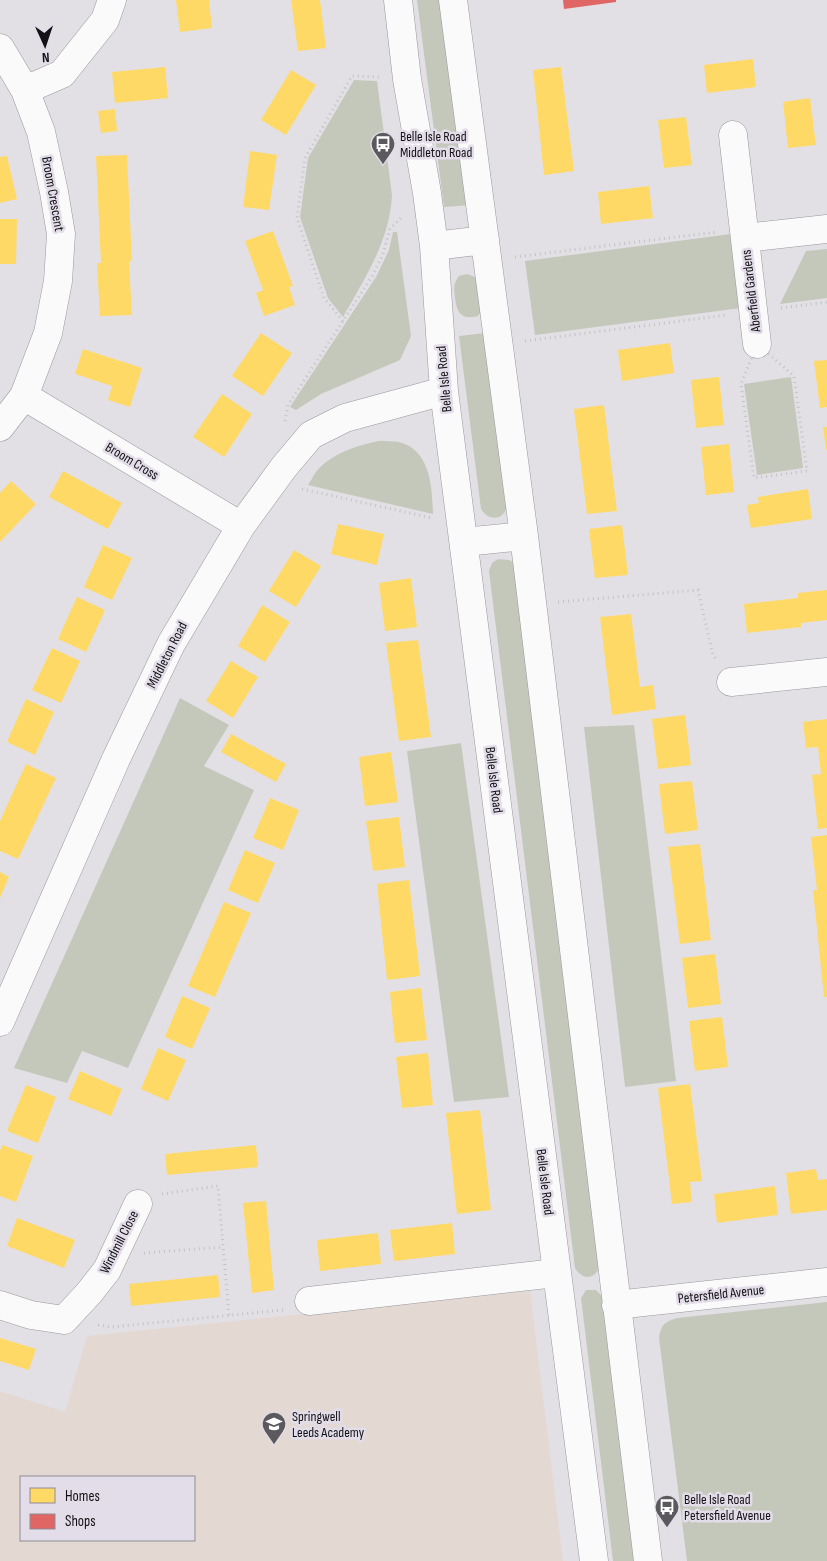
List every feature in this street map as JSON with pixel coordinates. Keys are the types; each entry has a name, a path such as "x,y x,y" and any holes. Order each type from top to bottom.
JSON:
{"street":[{"path":"24,90 62,74 106,20 112,0"},
{"name":"Belle Isle Road","path":"398,0 407,79 427,193 434,246 444,391 594,1561"},
{"path":"453,0 524,536 648,1561"},
{"name":"Broom Crescent","path":"0,48 24,90 41,132 61,234 58,281 48,333 24,396 0,427"},
{"name":"Aberfield Gardens","path":"733,134 757,344"},
{"name":"Aberfield Gardens","path":"744,233 827,229"},
{"path":"434,246 486,251"},
{"name":"Middleton Road","path":"0,1022 116,759 171,644 241,526 284,467 311,435 345,418 444,391"},
{"name":"Broom Cross","path":"24,396 241,526"},
{"path":"464,542 524,536"},
{"path":"731,682 827,672"},
{"name":"Windmill Close","path":"64,1320 90,1293 107,1270 138,1204"},
{"path":"310,1301 556,1273"},
{"name":"Petersfield Avenue","path":"616,1305 827,1282"},
{"path":"0,1305 31,1315 64,1320"}],"path":[{"path":"343,322 324,298 297,218 305,158 352,76 407,79"},
{"path":"486,251 744,233"},
{"path":"499,344 827,302"},
{"path":"757,344 794,376 807,470 754,478 741,384 757,344"},
{"path":"532,604 698,590 713,655 731,682"},
{"path":"138,1204 164,1193 218,1186 229,1316"},
{"path":"114,1255 223,1247"},
{"path":"64,1320 112,1327 289,1310 310,1301"}],"shaded area":[{"path":"417,0 444,0 470,205 444,207"},
{"path":"354,80 377,81 392,195 387,228 375,258 343,317 328,298 300,217 308,158"},
{"path":"393,232 397,232 411,336 400,360 321,394 296,410 290,407 376,277 389,250"},
{"path":"731,234 741,308 535,335 525,261"},
{"path":"827,249 827,298 780,304 806,251"},
{"path":"467,274 475,277 480,282 482,310 478,316 464,316 457,308 455,284 459,276"},
{"path":"486,333 507,507 502,515 495,518 487,516 481,509 459,336"},
{"path":"791,377 803,468 757,475 744,384"},
{"path":"379,441 399,442 410,446 424,461 432,493 433,514 308,485 316,472 337,455 362,445"},
{"path":"498,559 509,560 515,563 600,1267 595,1274 588,1277 581,1275 575,1268 489,571 492,563"},
{"path":"180,698 229,725 204,766 254,790 128,1068 82,1051 67,1083 14,1068"},
{"path":"634,725 676,1081 625,1087 584,727"},
{"path":"461,743 509,1097 454,1102 407,751"},
{"path":"586,1290 596,1290 603,1297 637,1561 613,1561 581,1298"},
{"name":"Springwell Leeds Academy","path":"530,1291 563,1561 0,1561 0,1391 65,1412 87,1336"},
{"path":"827,1302 827,1561 687,1561 659,1338 662,1327 669,1321 677,1318"}],"building: Homes":[{"path":"176,0 209,0 212,28 180,32"},
{"path":"291,0 320,0 326,48 298,51"},
{"path":"753,59 756,87 707,93 704,65"},
{"path":"165,67 168,98 115,103 112,72"},
{"path":"561,67 574,171 544,175 533,70"},
{"path":"291,70 316,85 286,135 261,120"},
{"path":"810,98 816,145 788,148 783,102"},
{"path":"115,109 117,131 101,133 98,111"},
{"path":"686,117 692,165 664,168 658,120"},
{"path":"250,151 277,155 269,210 243,207"},
{"path":"127,155 132,261 129,261 132,315 100,316 97,263 101,263 96,156"},
{"path":"7,156 17,199 0,203 0,157"},
{"path":"649,186 653,218 601,224 598,192"},
{"path":"0,219 17,219 16,264 0,264"},
{"path":"273,231 293,286 289,287 295,305 264,316 256,293 263,290 245,241"},
{"path":"261,333 292,353 263,396 232,376"},
{"path":"670,343 674,373 622,381 618,350"},
{"path":"83,349 142,368 130,407 108,400 112,386 75,374"},
{"path":"827,360 827,407 820,408 814,361"},
{"path":"719,377 724,425 696,428 691,380"},
{"path":"222,394 252,414 224,457 193,437"},
{"path":"604,405 617,511 587,514 574,409"},
{"path":"823,427 827,427 827,450 826,450"},
{"path":"729,444 734,492 706,495 701,447"},
{"path":"63,471 122,503 108,529 49,497"},
{"path":"11,481 36,504 0,542 0,493"},
{"path":"808,489 812,519 751,528 747,505 759,503 758,497"},
{"path":"338,524 384,534 377,565 331,554"},
{"path":"622,525 628,575 595,578 589,529"},
{"path":"103,545 132,558 112,600 84,587"},
{"path":"294,550 321,566 296,607 269,591"},
{"path":"411,578 417,627 385,631 379,583"},
{"path":"827,590 827,620 801,623 801,627 747,633 744,604 798,598 798,593"},
{"path":"77,597 105,610 86,652 58,639"},
{"path":"262,605 290,622 265,662 238,646"},
{"path":"631,614 640,687 653,685 656,709 612,715 600,617"},
{"path":"418,640 431,737 399,741 386,643"},
{"path":"52,648 80,661 61,703 32,690"},
{"path":"231,661 258,677 233,718 206,701"},
{"path":"26,699 54,712 35,755 7,742"},
{"path":"685,715 691,765 658,769 652,719"},
{"path":"827,719 827,828 818,829 812,775 821,774 818,747 806,748 803,722"},
{"path":"231,734 286,764 276,782 221,752"},
{"path":"391,752 398,802 365,806 359,757"},
{"path":"26,764 56,778 18,859 0,851 0,821"},
{"path":"692,781 698,830 665,834 659,784"},
{"path":"270,798 299,810 283,850 253,838"},
{"path":"399,817 405,867 373,871 366,821"},
{"path":"827,835 827,997 824,997 813,890 817,890 811,837"},
{"path":"700,844 711,940 680,944 668,847"},
{"path":"245,850 275,863 258,903 228,890"},
{"path":"0,872 9,877 0,898"},
{"path":"409,880 420,976 387,980 377,884"},
{"path":"224,902 251,913 215,997 188,986"},
{"path":"715,954 721,1004 688,1008 682,958"},
{"path":"421,988 427,1040 395,1043 390,992"},
{"path":"182,996 210,1008 192,1049 165,1037"},
{"path":"722,1017 728,1067 695,1071 689,1021"},
{"path":"158,1048 186,1060 168,1101 141,1089"},
{"path":"428,1053 433,1105 402,1108 396,1057"},
{"path":"80,1071 122,1089 111,1116 68,1099"},
{"path":"690,1084 702,1181 690,1182 692,1202 672,1204 658,1088"},
{"path":"26,1085 56,1097 38,1143 7,1131"},
{"path":"480,1110 491,1210 457,1214 446,1113"},
{"path":"2,1145 33,1156 16,1202 0,1196 0,1151"},
{"path":"256,1145 258,1167 167,1175 165,1154"},
{"path":"816,1169 818,1180 827,1179 827,1210 791,1214 786,1173"},
{"path":"775,1186 778,1215 717,1223 714,1194"},
{"path":"266,1201 274,1290 252,1293 243,1203"},
{"path":"17,1218 75,1240 64,1268 7,1246"},
{"path":"452,1223 455,1254 394,1261 390,1230"},
{"path":"378,1233 381,1264 320,1271 317,1240"},
{"path":"218,1275 220,1297 131,1306 129,1284"},
{"path":"0,1338 36,1349 29,1370 0,1361"}],"building: Shops":[{"path":"563,0 616,0 616,2 564,9"}],"place":[{"name":"Belle Isle Road Middleton Road","path":"383,165"},
{"name":"Springwell Leeds Academy","path":"274,1445"},
{"name":"Belle Isle Road Petersfield Avenue","path":"667,1528"}]}
